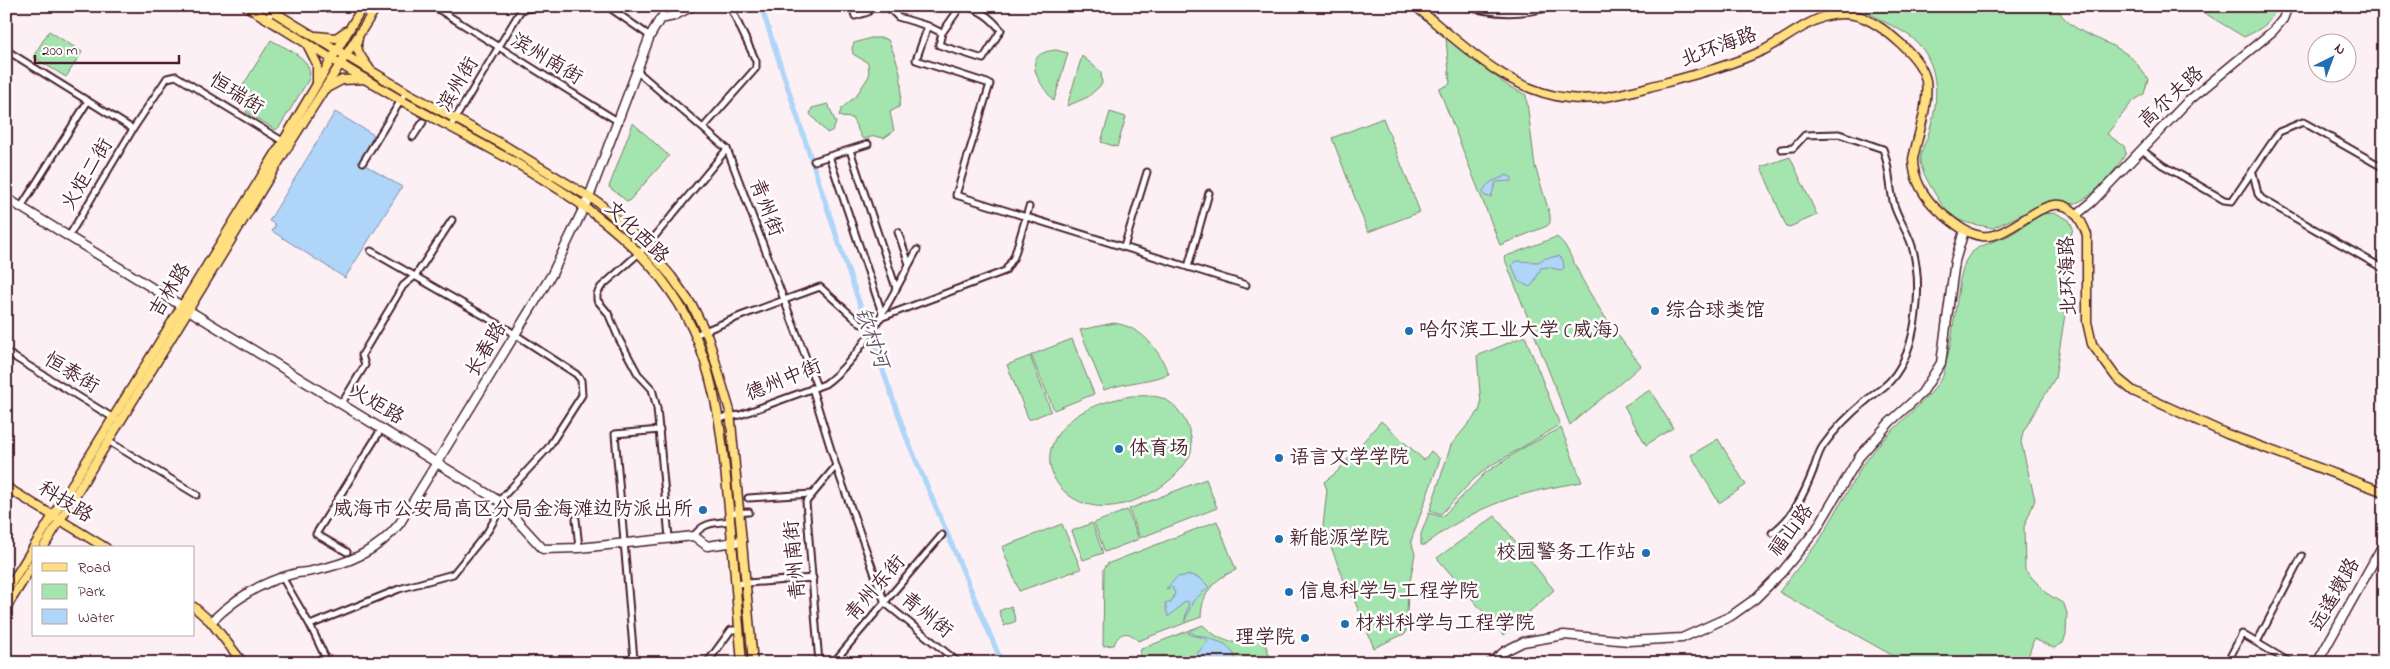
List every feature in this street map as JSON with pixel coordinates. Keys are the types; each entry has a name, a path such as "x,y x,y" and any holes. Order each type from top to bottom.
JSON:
{"main road":[{"name":"文化西路","path":"246,6 401,101 450,127 584,206 611,226 639,253 665,285 695,335 720,418 742,663"},
{"name":"文化西路","path":"264,6 274,9 312,35 406,92 502,144 590,197 618,218 646,247 682,292 705,331 723,381 731,417 753,663"},
{"name":"吉林路","path":"37,546 120,422 185,309 286,143 316,85 363,6"},
{"name":"吉林路","path":"286,143 323,91 377,6"},
{"path":"660,19 674,16 693,6"},
{"name":"北环海路","path":"1415,6 1507,79 1537,92 1567,98 1590,99 1621,94 1739,61 1765,50 1825,16 1844,10 1864,18 1910,51 1920,65 1925,78 1926,92 1913,159 1916,182 1935,208 1964,231 1984,236 1999,233 2039,209 2050,206 2061,206 2076,215 2087,235 2087,322 2092,344 2116,377 2133,391 2227,434 2384,492"},
{"name":"高尔夫路","path":"2076,215 2092,202 2186,103 2273,31 2283,19 2288,6"},
{"name":"长春路","path":"211,622 239,598 282,577 347,563 378,546 400,524 552,274 590,197 650,36 660,19"},
{"path":"312,35 336,38 344,34 351,26"},
{"path":"360,33 355,46 371,71"},
{"path":"306,43 314,55 317,64 316,85"},
{"path":"323,91 342,80 367,80"},
{"name":"火炬路","path":"6,198 185,309 383,428 501,503 543,549 579,548 694,536 707,546 742,541"},
{"name":"福山路","path":"1490,663 1505,651 1523,642 1564,635 1629,641 1682,638 1731,616 1755,599 1782,572 1816,530 1859,457 1890,422 1922,393 1941,363 1955,261 1964,231"},
{"name":"吉林路","path":"44,546 57,517 112,417 185,309"},
{"name":"科技路","path":"6,486 103,546"},
{"name":"远遥墩路","path":"2317,663 2384,543"},
{"name":"吉林路","path":"6,592 32,554"},
{"path":"6,608 32,566"},
{"path":"195,608 211,622 243,663"}],"street":[{"name":"滨州南街","path":"433,6 499,49 619,122"},
{"path":"520,8 543,6"},
{"path":"607,6 650,36"},
{"path":"660,19 665,6"},
{"path":"703,128 756,68 756,61 730,6"},
{"path":"852,6 856,16 868,12 866,6"},
{"path":"887,6 898,17 928,26 942,33"},
{"path":"961,6 973,8 990,18 1001,30 983,59 939,45 942,33 961,6"},
{"path":"1466,6 1512,14 1556,6"},
{"name":"滨州街","path":"450,127 499,49 520,8"},
{"path":"267,19 274,9"},
{"path":"928,26 916,60 990,84 956,195 1246,285"},
{"path":"6,50 133,129"},
{"name":"青州街","path":"638,72 727,149 784,300 814,388 836,466 885,603 959,663"},
{"name":"恒瑞街","path":"133,129 167,78 176,76 286,143"},
{"path":"363,162 406,92"},
{"path":"21,207 88,101"},
{"path":"413,137 423,122"},
{"path":"2142,150 2160,164 2224,200 2232,201 2253,173 2279,132 2303,122 2384,168"},
{"name":"火炬二街","path":"68,236 133,129"},
{"path":"1772,533 1781,527 1798,505 1822,448 1832,434 1857,408 1890,381 1900,366 1910,340 1919,294 1912,244 1896,213 1889,182 1888,163 1883,149 1839,134 1805,135 1793,148 1781,149"},
{"path":"814,161 868,144"},
{"path":"669,538 660,430 652,389 638,374 618,339 608,313 597,300 597,294 602,287 646,247 727,149"},
{"path":"850,150 896,288"},
{"path":"829,156 881,316 1005,271 1014,257 1029,207"},
{"path":"1124,247 1146,172"},
{"path":"2253,173 2258,194 2262,199 2384,269"},
{"path":"1188,267 1209,193"},
{"path":"342,403 365,364 362,355 403,286 416,275 452,220"},
{"path":"898,232 909,264"},
{"name":"德州中街","path":"720,418 731,417 814,388 825,384 837,376 873,329 917,250"},
{"path":"310,625 400,589 453,574 488,531 501,503 548,448 584,390 581,380 576,374 416,275 371,251"},
{"path":"695,335 820,287 861,324"},
{"name":"恒泰街","path":"6,352 120,422"},
{"path":"347,552 316,534 383,428"},
{"path":"637,663 634,660 616,434 660,430"},
{"path":"108,441 197,495"},
{"name":"青州南街","path":"819,663 806,502 836,466"},
{"path":"748,498 812,494"},
{"path":"694,536 700,528 707,524 739,513 749,512"},
{"path":"576,519 579,548"},
{"name":"青州东街","path":"832,663 942,535"},
{"path":"2257,642 2302,556"},
{"path":"282,577 310,625 328,663"},
{"path":"735,584 813,578"},
{"path":"707,663 731,630 739,630"},
{"path":"2227,663 2242,634 2291,663"}],"green space":[{"path":"1861,6 2056,6 2062,16 2079,30 2128,55 2148,79 2144,94 2132,102 2107,134 2124,146 2126,153 2116,169 2102,185 2077,203 2068,205 2048,202 1993,228 1966,223 1956,219 1943,206 1921,166 1920,157 1931,125 1936,95 1934,75 1927,56 1921,46 1913,39"},
{"path":"2193,6 2277,6 2272,17 2265,25 2244,37"},
{"path":"49,31 82,52 66,77 33,57"},
{"path":"871,38 888,40 900,73 901,97 899,107 890,112 894,131 884,138 875,136 864,139 852,118 839,115 842,108 856,96 869,76 868,63 853,54 852,48 854,43"},
{"path":"1446,38 1508,86 1526,95 1535,166 1550,215 1550,223 1547,226 1500,245 1439,89 1450,84"},
{"path":"271,40 298,55 307,65 309,72 309,79 276,130 246,112 252,102 240,95 244,89 242,87"},
{"path":"1056,50 1068,53 1054,101 1038,78 1035,63 1044,52"},
{"path":"1082,56 1101,72 1102,84 1088,97 1067,106"},
{"path":"828,104 836,123 833,130 827,133 810,114 812,108"},
{"path":"1110,112 1126,117 1117,147 1101,142"},
{"path":"1383,118 1420,212 1368,232 1332,138"},
{"path":"633,123 669,156 628,202 609,187"},
{"path":"1790,157 1817,215 1787,228 1761,167"},
{"path":"2056,213 2069,220 2073,229 2064,256 2068,295 2055,378 2023,432 2021,442 2035,500 2024,527 2025,570 2046,593 2064,604 2067,613 2066,634 2063,643 2054,648 2034,639 2026,663 1906,663 1779,592 1821,538 1862,466 1881,442 1931,393 1943,376 1951,342 1960,279 1965,262 1970,254 1979,247 2010,235 2042,214"},
{"path":"1556,237 1565,246 1605,317 1641,365 1570,425 1504,257"},
{"path":"1114,323 1134,329 1141,334 1160,356 1169,374 1104,390 1080,330"},
{"path":"1525,336 1560,425 1487,468 1441,514 1430,510 1451,445 1479,411 1481,404 1477,356"},
{"path":"1072,339 1094,394 1054,410 1031,355"},
{"path":"1030,356 1051,411 1029,420 1007,365"},
{"path":"1650,390 1673,428 1646,445 1624,406"},
{"path":"1131,396 1159,397 1174,405 1184,418 1190,434 1192,442 1189,457 1182,468 1161,487 1136,500 1109,506 1096,506 1072,498 1063,490 1051,470 1052,446 1058,434 1072,419 1081,413 1101,404"},
{"path":"1381,421 1424,460 1431,451 1440,459 1411,541 1415,554 1408,593 1406,633 1374,648 1353,597 1351,597 1348,591 1323,526 1327,490 1324,482 1337,472"},
{"path":"1561,428 1582,482 1538,491 1499,502 1463,519 1425,545 1421,545 1421,534 1429,513 1442,517 1485,473 1523,448"},
{"path":"1718,439 1746,485 1719,503 1691,455"},
{"path":"1206,479 1217,508 1140,538 1129,509"},
{"path":"1127,510 1139,539 1105,552 1094,523"},
{"path":"1495,516 1554,590 1503,635 1437,558"},
{"path":"1217,521 1236,570 1221,578 1211,588 1204,600 1201,617 1138,641 1131,635 1124,634 1116,640 1114,645 1103,646 1104,569 1107,564"},
{"path":"1092,523 1103,553 1083,560 1072,531"},
{"path":"1062,524 1081,569 1019,591 1002,547"},
{"path":"1011,606 1016,621 1004,626 999,611"},
{"path":"1203,625 1216,636 1230,642 1238,643 1263,638 1272,663 1138,663 1141,649"}],"water":[{"path":"335,112 374,135 360,162 402,187 345,278 272,231 276,225 269,221"},
{"path":"1507,175 1512,178 1512,181 1496,182 1491,197 1485,196 1483,193 1486,186 1492,181"},
{"path":"1559,256 1563,260 1564,268 1561,270 1547,267 1541,268 1530,287 1518,281 1512,265 1516,261 1538,262 1546,258"},
{"path":"1191,575 1201,579 1209,587 1193,601 1184,623 1189,602 1186,601 1168,617 1165,603 1171,603 1175,593 1172,587 1166,589 1177,577"},
{"path":"1191,632 1225,644 1234,654 1236,663 1193,663 1194,657 1208,641 1188,633"}],"waterway":[{"name":"钦村河","path":"761,6 845,262 907,439 1002,663"}],"place":[{"name":"综合球类馆","path":"1655,311"},
{"name":"哈尔滨工业大学 (威海)","path":"1409,331"},
{"name":"体育场","path":"1119,449"},
{"name":"语言文学学院","path":"1279,458"},
{"name":"威海市公安局高区分局金海滩边防派出所","path":"703,510"},
{"name":"新能源学院","path":"1279,539"},
{"name":"校园警务工作站","path":"1646,553"},
{"name":"信息科学与工程学院","path":"1289,592"},
{"name":"材料科学与工程学院","path":"1345,624"},
{"name":"理学院","path":"1305,638"}]}
